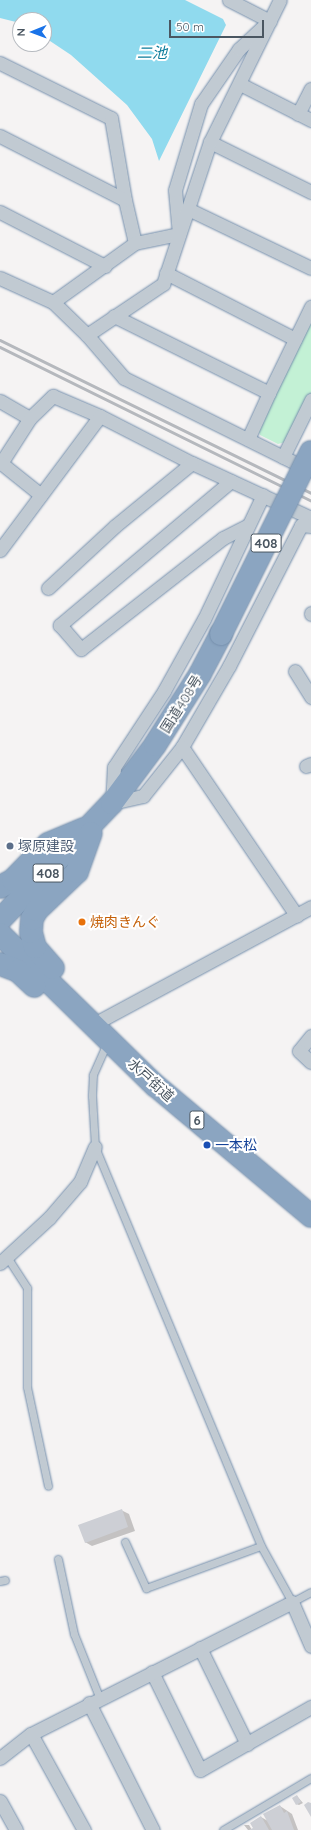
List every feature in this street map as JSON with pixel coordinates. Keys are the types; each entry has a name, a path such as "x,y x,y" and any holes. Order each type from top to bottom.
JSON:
{"highway":[{"name":"国道408号","path":"0,920 95,824 155,745 200,674 222,634 311,452"},
{"path":"0,887 13,880 48,844 95,824"},
{"path":"0,964 18,971 51,1003 75,1009 69,984 35,947 31,932 32,919 37,910 77,872 95,824"},
{"name":"水戸街道","path":"0,934 75,1009 156,1086 311,1216"}],"street":[{"path":"229,0 270,21"},
{"path":"87,335 163,284 210,142 240,84 280,0"},
{"path":"179,234 175,190 201,104 239,49 270,21"},
{"path":"0,63 111,118 125,200 135,243"},
{"path":"240,84 311,120"},
{"path":"298,114 311,89"},
{"path":"0,136 125,200"},
{"path":"210,142 311,192"},
{"path":"188,209 311,268"},
{"path":"0,212 105,266"},
{"path":"53,302 135,243 179,234"},
{"path":"166,273 294,339"},
{"path":"0,278 53,302 87,335 124,378 311,471"},
{"path":"248,439 294,339 311,307"},
{"path":"114,316 269,393"},
{"path":"41,495 0,463 30,418 53,396 100,416 192,463 311,518"},
{"path":"283,457 311,400"},
{"path":"0,401 30,418"},
{"path":"0,550 100,416"},
{"path":"48,588 115,526 192,463"},
{"path":"231,481 60,625 81,649 223,538 247,526"},
{"path":"263,495 204,619 171,678 114,767 112,803 143,796 182,747 229,666 301,525 311,526"},
{"path":"295,671 311,697"},
{"path":"182,747 297,916"},
{"path":"92,1025 297,916 311,907"},
{"path":"311,1036 299,1051 311,1062"},
{"path":"4,1260 49,1218 80,1182 96,1147"},
{"path":"0,1758 31,1734 292,1602 311,1646"},
{"path":"200,1648 247,1744"},
{"path":"152,1672 200,1770 311,1707"},
{"path":"94,1701 153,1830"},
{"path":"31,1734 84,1830"},
{"path":"0,1801 16,1830"}],"lane":[{"path":"108,1041 93,1075 92,1096 96,1147 261,1546 292,1602 311,1592"},
{"path":"4,1260 27,1288 27,1387 48,1486"},
{"path":"125,1542 146,1588 261,1546"},
{"path":"58,1559 74,1634 94,1701"},
{"path":"223,1830 311,1778"}],"green space":[{"path":"311,315 311,394 289,441 278,444 260,435 257,426"}],"water":[{"name":"二池","path":"0,0 185,0 223,19 226,25 159,161 152,139 127,105 71,55 52,42 52,12 12,12 12,21 0,18"}],"building":[{"path":"122,1509 128,1527 85,1543 78,1525"},
{"path":"297,1795 301,1802 296,1805 292,1798"},
{"path":"308,1802 311,1803 311,1817 304,1805"},
{"path":"280,1805 284,1813 287,1811 294,1830 272,1830 263,1814"},
{"path":"261,1816 269,1830 249,1830 253,1828 250,1823"}],"railway":[{"path":"0,340 311,493"},
{"path":"0,347 311,501"}],"place":[{"name":"塚原建設","path":"10,846"},
{"name":"焼肉きんぐ","path":"82,922"},
{"name":"一本松","path":"207,1145"}]}
